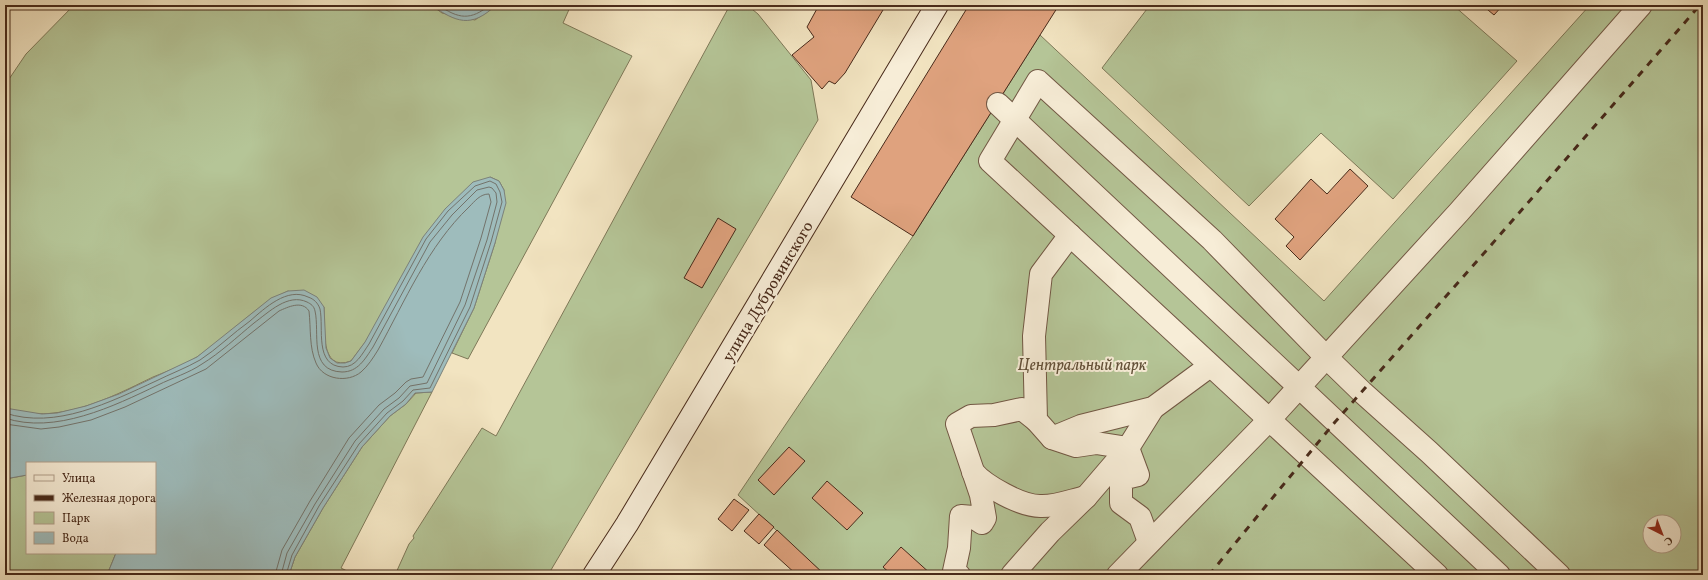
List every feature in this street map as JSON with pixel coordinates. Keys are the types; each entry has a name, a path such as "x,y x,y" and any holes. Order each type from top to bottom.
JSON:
{"street":[{"name":"улица Дубровинского","path":"594,575 627,524 937,5"},
{"path":"1118,575 1269,420 1459,212 1641,5"},
{"path":"1437,575 990,161 1038,81 1212,240 1326,357 1559,575"},
{"path":"998,104 1499,575"},
{"path":"1036,420 1034,336 1041,274 1070,235"},
{"path":"1012,575 1050,532 1086,498 1128,448 1153,408 1210,366"},
{"path":"1052,438 1081,426 1153,408"},
{"path":"959,575 954,571 959,548 961,516 973,516 982,523 985,518 981,495 958,424 972,416 994,415 1022,409 1036,420 1052,438 1076,446 1096,442 1128,448"},
{"path":"1128,448 1138,475 1121,479 1121,503 1140,517 1149,542"},
{"path":"973,472 979,479 1010,497 1026,503 1040,506 1086,498"}],"green space":[{"path":"74,5 431,5 442,13 475,20 496,5 571,5 563,23 632,56 468,359 452,353 474,308 495,243 504,190 499,181 490,177 351,361 341,363 333,360 329,354 326,346 324,307 288,291 252,313 209,349 181,365 118,394 81,408 43,414 24,413 5,408 5,85 26,54"},
{"path":"730,5 747,5 758,14 811,80 818,120 548,575 395,575 409,544 414,538 413,536 482,428 496,436"},
{"path":"1150,5 1453,5 1517,61 1393,199 1321,133 1249,206 1102,68"},
{"name":"Центральный парк","path":"1590,5 1703,5 1703,575 825,575 738,495 913,236 1040,35 1324,301"},
{"path":"432,392 341,568 353,574 289,575 295,557 323,508 362,447 390,416 406,404 416,393"},
{"path":"26,475 26,554 116,554 107,575 5,575 5,479"}],"water":[{"path":"431,5 496,5 479,18 464,20 448,16"},
{"path":"490,177 499,181 504,190 506,203 474,308 432,392 415,393 406,404 390,416 362,447 323,508 295,557 289,575 107,575 116,554 156,554 156,462 26,462 26,475 5,479 5,408 42,414 57,413 86,406 119,394 197,357 271,298 288,291 304,290 317,297 324,307 326,348 330,358 337,363 351,361 365,342 423,237 445,209 473,182"}],"building":[{"path":"819,5 886,5 845,73 835,84 829,81 822,89 792,55 814,37 807,27"},
{"path":"969,5 1059,5 913,236 851,197"},
{"path":"1482,5 1503,5 1494,15"},
{"path":"1350,169 1368,186 1300,260 1286,246 1294,237 1275,219 1311,179 1327,194"},
{"path":"718,218 736,229 702,288 684,278"},
{"path":"789,447 805,461 774,495 758,480"},
{"path":"827,481 863,513 847,530 812,498"},
{"path":"734,499 749,510 732,531 718,519"},
{"path":"759,514 774,527 759,544 744,531"},
{"path":"777,530 825,575 797,575 764,545"},
{"path":"901,547 932,575 892,575 883,567"}],"railway":[{"path":"1209,575 1335,422 1700,5"}]}
